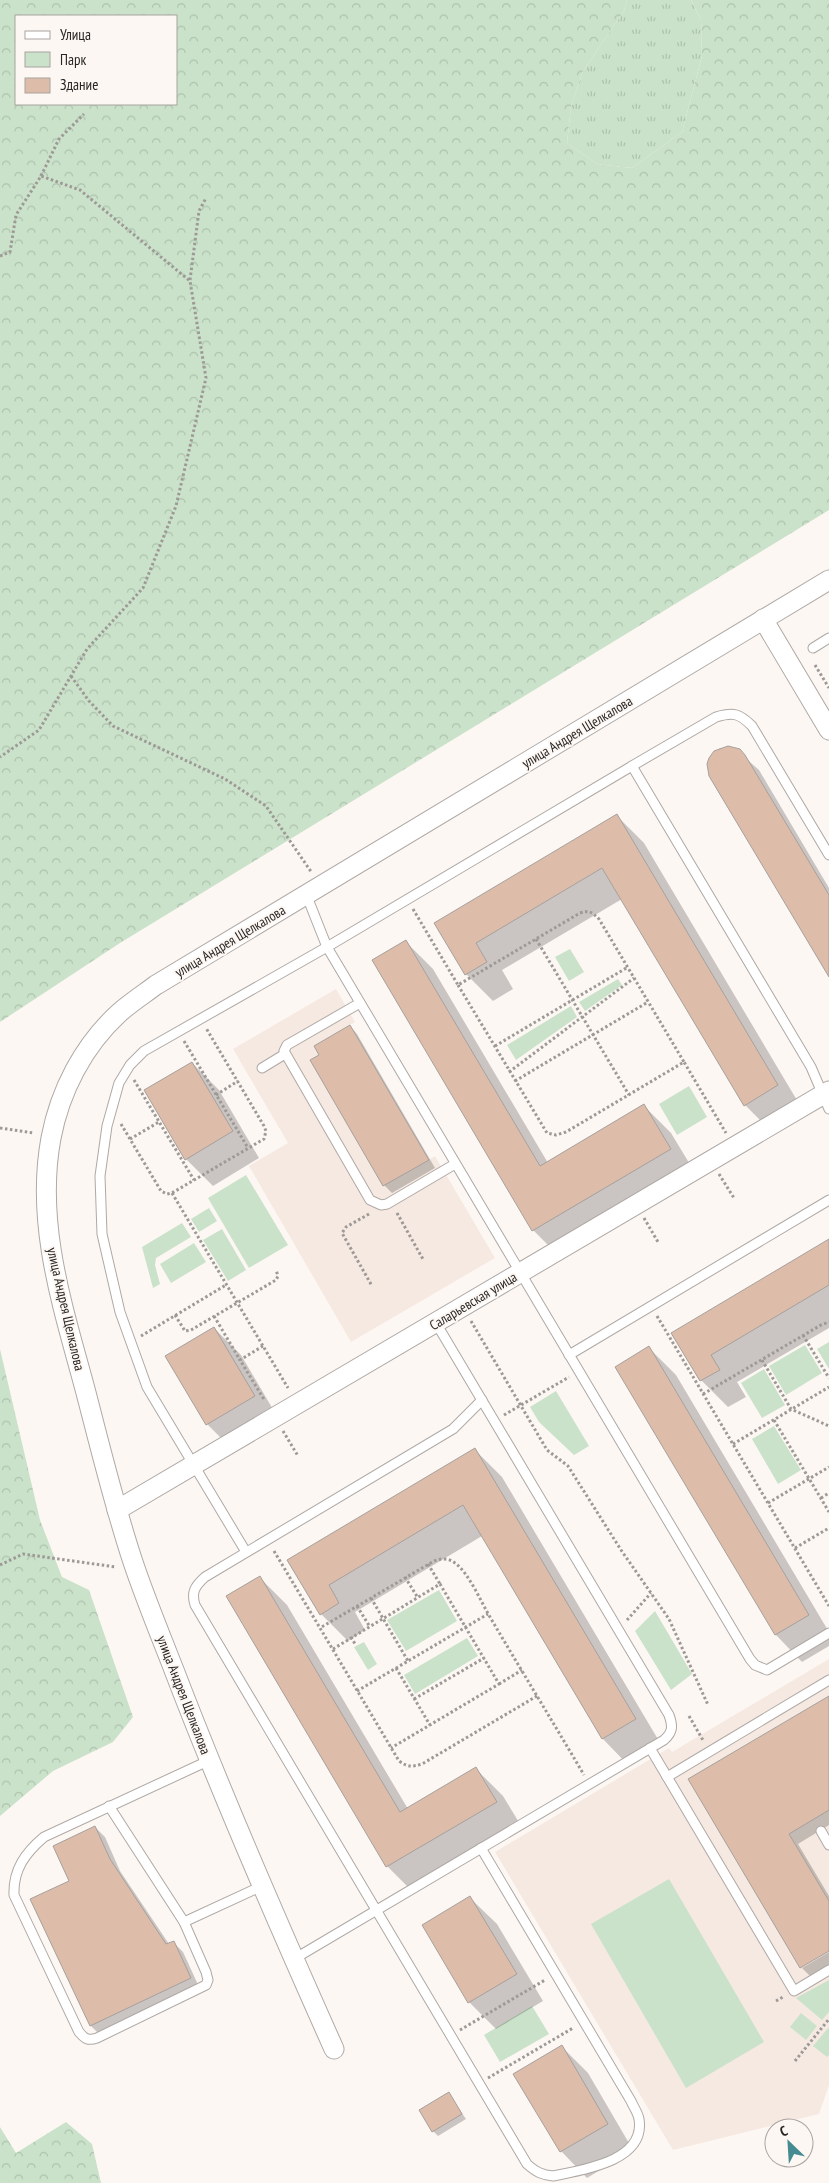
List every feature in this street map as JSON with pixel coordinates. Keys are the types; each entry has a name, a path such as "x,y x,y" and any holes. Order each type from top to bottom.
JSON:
{"street":[{"name":"улица Андрея Щелкалова","path":"334,2049 262,1886 210,1760 133,1563 56,1282 45,1211 52,1136 58,1111 71,1077 91,1044 119,1013 156,985 829,580"},
{"path":"763,620 829,730"},
{"name":"Саларьевская улица","path":"118,1510 711,1160 827,1098"}],"lane":[{"path":"813,648 829,638"},
{"path":"246,1552 147,1387 120,1312 102,1234 100,1176 107,1126 119,1082 128,1069 144,1051 326,948 716,717 728,713 742,716 752,726 829,855"},
{"path":"632,766 811,1067 827,1098"},
{"path":"314,890 326,948 755,1665 767,1670 829,1633"},
{"path":"360,1003 287,1045 284,1051 370,1200 381,1205 389,1203 456,1164"},
{"path":"262,1068 285,1054"},
{"path":"569,1354 829,1200"},
{"path":"294,1959 650,1748 670,1735 673,1726 669,1715 436,1323"},
{"path":"481,1848 631,2100 639,2119 637,2136 630,2149 620,2158 553,2176 543,2175 527,2164 193,1597 196,1584 205,1577 453,1429 482,1400"},
{"path":"667,1777 829,1680"},
{"path":"650,1748 794,1991 829,1970"},
{"path":"109,1806 184,1922 208,1980 206,1985 90,2040 84,2038 79,2032 14,1896 13,1882 18,1868 30,1849 44,1837 109,1806 210,1760"},
{"path":"821,1831 829,1845"},
{"path":"184,1922 262,1886"}],"path":[{"path":"0,256 10,252 16,215 41,176 59,139 84,114"},
{"path":"41,176 80,190 190,281"},
{"path":"0,757 39,730 87,649 143,588 176,506 206,378 190,281 199,211 206,198"},
{"path":"815,665 829,688"},
{"path":"71,676 89,701 113,726 225,779 266,806 314,890"},
{"path":"407,900 547,1133 556,1135 566,1132 684,1062"},
{"path":"458,985 580,914 586,911 592,912 599,919 719,1120"},
{"path":"536,939 628,1095"},
{"path":"495,1046 628,967"},
{"path":"510,1072 634,978"},
{"path":"515,1081 648,1002"},
{"path":"112,1108 162,1191 168,1194 264,1139 266,1130 201,1019"},
{"path":"178,1031 248,1148"},
{"path":"128,1069 194,1180"},
{"path":"216,1094 238,1081"},
{"path":"130,1139 159,1122"},
{"path":"0,1128 52,1136"},
{"path":"711,1160 734,1198"},
{"path":"172,1193 288,1388"},
{"path":"372,1286 342,1233 346,1227 389,1203 424,1261"},
{"path":"636,1205 658,1242"},
{"path":"176,1316 183,1328 188,1331 278,1278 276,1270"},
{"path":"130,1343 226,1285"},
{"path":"651,1306 829,1606"},
{"path":"462,1307 547,1450 568,1466 621,1550 674,1627 708,1705"},
{"path":"214,1316 265,1401"},
{"path":"704,1394 803,1335 829,1322"},
{"path":"803,1335 829,1378"},
{"path":"240,1360 263,1346"},
{"path":"762,1360 791,1409 829,1426"},
{"path":"494,1421 578,1371"},
{"path":"733,1444 829,1386"},
{"path":"275,1418 298,1456"},
{"path":"774,1420 829,1512"},
{"path":"768,1503 829,1467"},
{"path":"821,1498 829,1493"},
{"path":"795,1548 829,1528"},
{"path":"0,1565 23,1554 120,1568"},
{"path":"320,1628 428,1564 440,1559 454,1562 461,1568 589,1784"},
{"path":"282,1563 391,1748 399,1761 405,1765 413,1767 422,1764 537,1696"},
{"path":"428,1564 499,1684"},
{"path":"406,1577 418,1598"},
{"path":"332,1649 440,1584"},
{"path":"618,1630 651,1593"},
{"path":"370,1598 408,1661"},
{"path":"357,1606 370,1627"},
{"path":"358,1691 488,1614"},
{"path":"351,1637 355,1644"},
{"path":"414,1699 484,1658"},
{"path":"396,1668 430,1725"},
{"path":"391,1748 522,1670"},
{"path":"689,1716 710,1751"},
{"path":"451,2036 556,1974"},
{"path":"795,2061 829,2019"},
{"path":"479,2083 584,2021"}],"shaded area":[{"path":"336,989 355,1022 350,1025 428,1160 435,1156 495,1258 351,1342 249,1166 288,1143 233,1049"},
{"path":"829,1659 829,2085 819,2114 803,2118 764,2118 764,2128 673,2150 495,1852 669,1748 672,1752"}],"green space":[{"path":"0,0 627,0 624,11 583,71 571,106 567,143 597,164 632,168 682,132 702,56 701,20 691,0 829,0 829,510 120,943 0,1022"},
{"path":"627,0 691,0 701,20 702,56 682,132 632,168 597,164 567,143 571,106 583,71 624,11"},
{"path":"570,949 584,972 569,981 555,957"},
{"path":"618,979 622,985 585,1011 579,1002"},
{"path":"571,1006 577,1017 516,1060 507,1045"},
{"path":"689,1086 707,1117 677,1135 659,1104"},
{"path":"246,1175 288,1245 249,1268 208,1198"},
{"path":"209,1208 217,1221 199,1232 191,1219"},
{"path":"182,1223 191,1237 156,1258 155,1265 160,1284 153,1288 142,1247"},
{"path":"222,1229 246,1270 228,1281 203,1240"},
{"path":"194,1243 206,1262 171,1283 160,1264"},
{"path":"829,1342 829,1369 817,1349"},
{"path":"805,1345 822,1373 786,1395 769,1366"},
{"path":"0,1349 40,1520 62,1577 89,1590 133,1717 113,1742 53,1771 0,1816"},
{"path":"764,1369 785,1405 762,1418 741,1383"},
{"path":"556,1391 589,1446 574,1455 539,1422 530,1407"},
{"path":"774,1426 801,1470 778,1484 752,1439"},
{"path":"439,1590 457,1621 406,1651 387,1620"},
{"path":"655,1611 692,1674 671,1690 635,1631"},
{"path":"467,1638 478,1656 415,1694 404,1675"},
{"path":"364,1642 377,1664 368,1670 354,1647"},
{"path":"669,1879 764,2042 686,2088 591,1924"},
{"path":"829,1980 829,2012 822,2020 796,1998"},
{"path":"532,2006 549,2034 500,2062 484,2035"},
{"path":"801,2013 817,2026 806,2040 790,2027"},
{"path":"829,2027 829,2055 827,2057 813,2046"},
{"path":"66,2122 92,2144 101,2183 0,2183 0,2127 16,2153"}],"building":[{"path":"728,746 740,749 745,755 829,895 829,977 709,776 707,764 709,758 714,751"},
{"path":"617,814 778,1085 744,1106 602,868 476,943 487,962 465,975 434,923"},
{"path":"406,940 540,1166 644,1104 671,1149 532,1231 372,960"},
{"path":"350,1025 429,1160 383,1186 310,1060 319,1055 314,1046"},
{"path":"192,1062 233,1131 185,1160 144,1090"},
{"path":"829,1239 829,1285 711,1355 720,1370 700,1381 671,1333"},
{"path":"214,1327 255,1396 206,1425 165,1356"},
{"path":"649,1346 809,1615 775,1635 615,1367"},
{"path":"475,1448 636,1719 602,1739 463,1505 329,1585 339,1603 320,1615 287,1560"},
{"path":"260,1576 400,1812 476,1767 497,1802 386,1867 226,1596"},
{"path":"829,1696 829,1810 789,1834 829,1901 829,1951 800,1968 688,1779"},
{"path":"95,1826 110,1859 166,1944 174,1941 191,1978 90,2026 30,1899 69,1881 53,1846"},
{"path":"470,1896 517,1974 468,2003 422,1925"},
{"path":"562,2045 608,2124 560,2152 513,2074"},
{"path":"449,2092 462,2114 432,2132 419,2110"}]}
